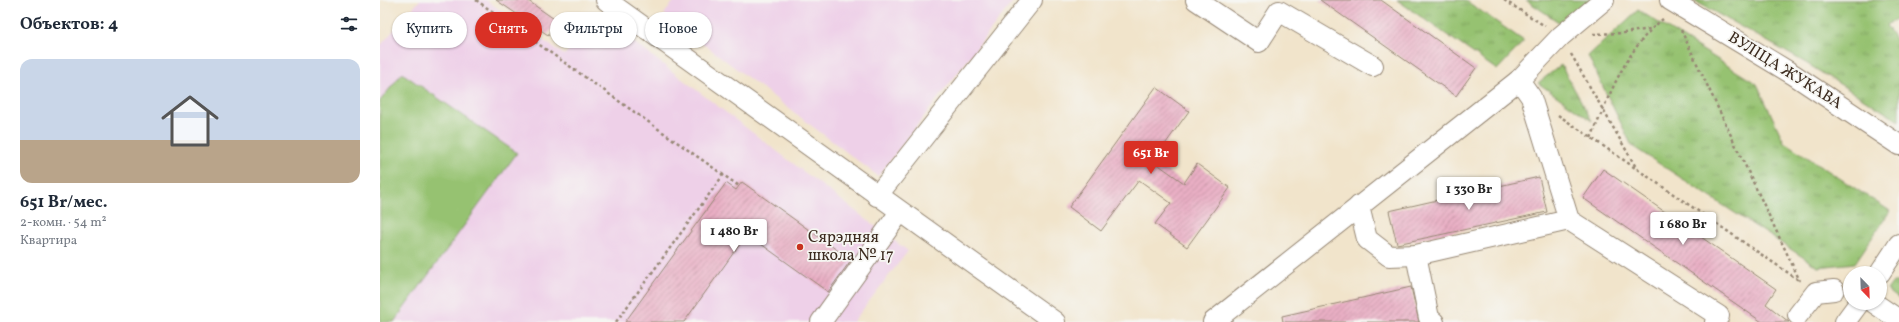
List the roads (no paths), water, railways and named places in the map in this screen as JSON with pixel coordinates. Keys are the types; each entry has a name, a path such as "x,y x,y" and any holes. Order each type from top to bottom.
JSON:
{"street":[{"path":"606,0 877,196 1055,322"},
{"path":"877,196 1032,0"},
{"path":"1196,0 1259,42 1280,11 1373,66"},
{"path":"1213,322 1519,80 1561,36 1604,0"},
{"name":"ВУЛІЦА ЖУКАВА","path":"1669,8 1794,75 1899,145"},
{"path":"1519,80 1531,97 1569,220 1719,316 1715,322"},
{"path":"1359,206 1367,240 1389,256 1416,255 1569,220"},
{"path":"821,322 900,212"},
{"path":"1885,266 1899,244"},
{"path":"1416,255 1429,318 1434,322"},
{"path":"1798,315 1817,288"},
{"path":"1845,322 1854,310"},
{"path":"1884,310 1899,320"}],"place":[{"name":"Сярэдняя школа № 17","path":"800,247"}]}
